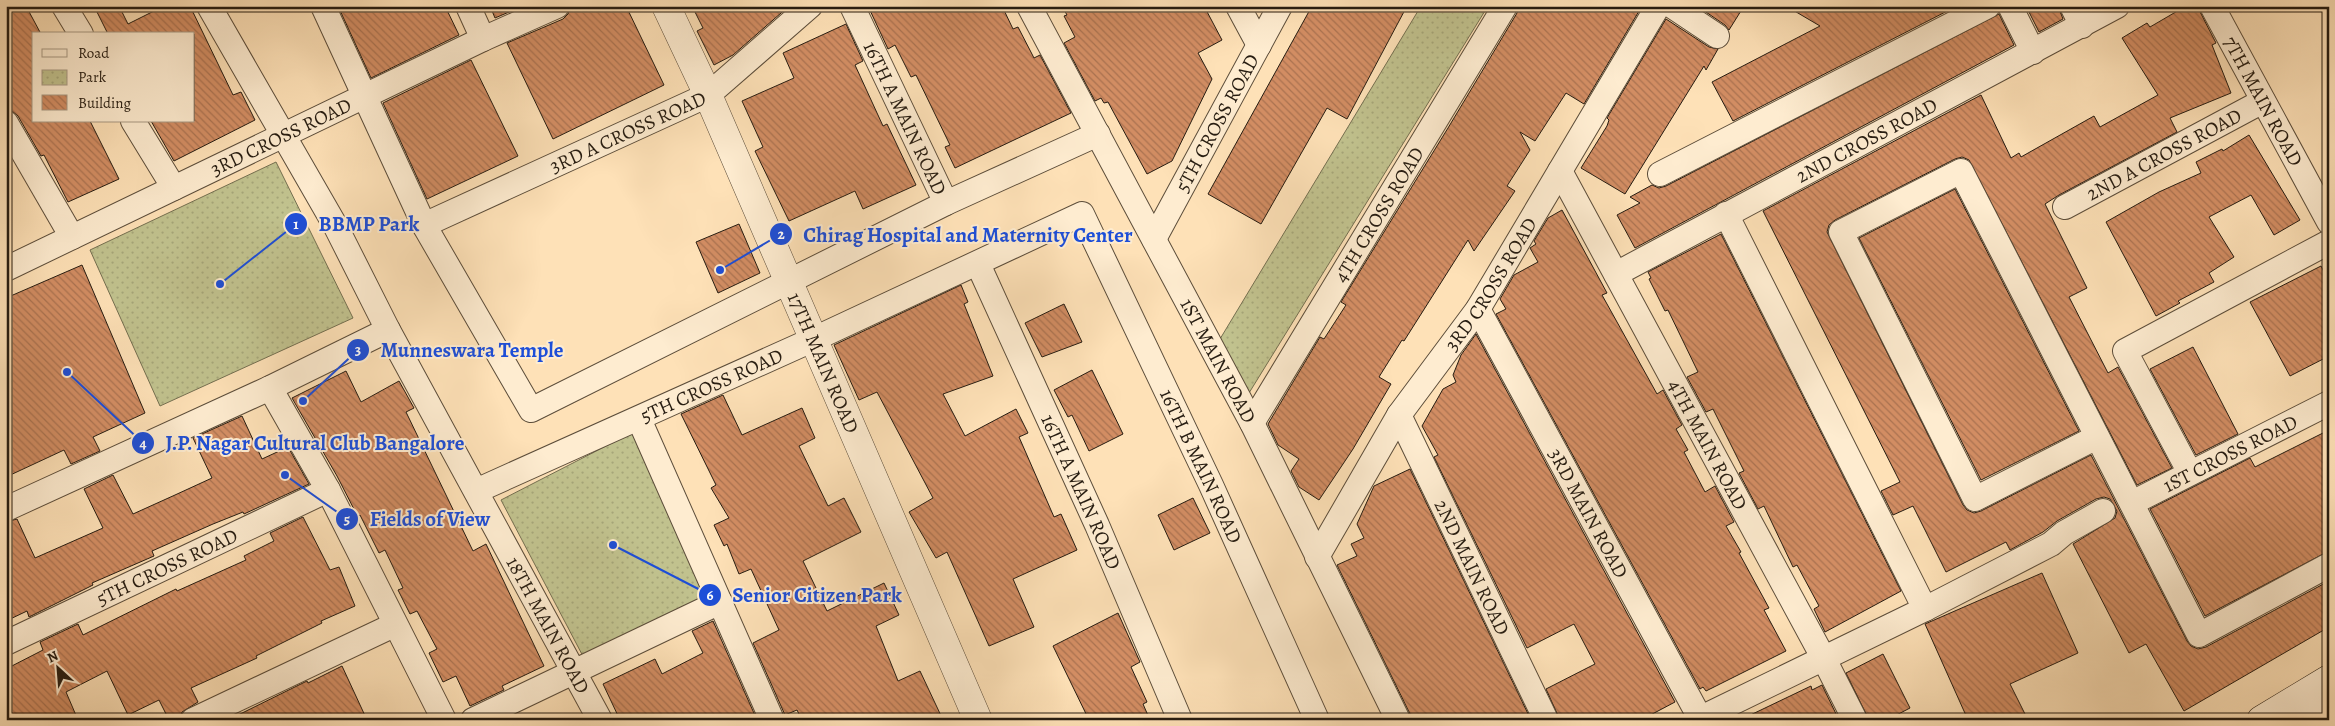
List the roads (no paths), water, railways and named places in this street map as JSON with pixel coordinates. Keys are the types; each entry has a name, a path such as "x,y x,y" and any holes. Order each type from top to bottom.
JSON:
{"street":[{"path":"64,6 80,32"},
{"name":"18TH MAIN ROAD","path":"209,6 285,135 335,225 388,330 600,720"},
{"path":"323,6 424,225 531,410 946,203 1098,134"},
{"path":"468,6 483,40"},
{"name":"3RD CROSS ROAD","path":"6,269 557,6"},
{"name":"17TH MAIN ROAD","path":"666,6 708,95 812,340 978,720"},
{"name":"3RD A CROSS ROAD","path":"424,225 708,95 810,6"},
{"name":"16TH A MAIN ROAD","path":"852,6 946,203"},
{"name":"1ST MAIN ROAD","path":"1029,6 1252,423 1398,720"},
{"path":"1238,6 1259,45"},
{"name":"5TH CROSS ROAD","path":"1154,239 1280,6"},
{"name":"4TH CROSS ROAD","path":"1252,423 1505,6"},
{"name":"3RD CROSS ROAD","path":"1317,557 1399,415 1478,309 1658,6"},
{"path":"1672,6 1717,36"},
{"path":"1660,174 1988,6"},
{"path":"2010,6 2033,52"},
{"name":"2ND CROSS ROAD","path":"1616,274 2033,52 2077,16 2117,6"},
{"name":"7TH MAIN ROAD","path":"2212,6 2329,222"},
{"name":"2ND A CROSS ROAD","path":"2065,207 2263,101"},
{"path":"134,122 174,188"},
{"path":"6,124 72,237"},
{"name":"4TH MAIN ROAD","path":"1560,171 1824,659 1855,720"},
{"path":"2097,437 1975,499 1841,232 1961,171 2199,635 2329,565"},
{"name":"5TH CROSS ROAD","path":"476,492 978,264 1082,214"},
{"name":"16TH B MAIN ROAD","path":"1082,214 1207,477 1317,720"},
{"path":"1726,214 1925,609"},
{"path":"2190,473 2125,350 2329,242"},
{"name":"16TH A MAIN ROAD","path":"978,264 1097,525 1180,720"},
{"name":"3RD MAIN ROAD","path":"1478,309 1698,719"},
{"path":"6,509 270,388 388,330"},
{"path":"270,388 328,490 394,625 444,720"},
{"name":"1ST CROSS ROAD","path":"2132,503 2329,403"},
{"name":"2ND MAIN ROAD","path":"1399,415 1546,720"},
{"path":"639,419 772,720"},
{"name":"5TH CROSS ROAD","path":"6,643 328,490"},
{"path":"1698,719 1925,609 2051,544 2064,533 2102,511"},
{"path":"473,720 720,602"},
{"path":"193,720 394,625"},
{"path":"2261,720 2329,679"},
{"path":"2308,720 2329,707"}],"place":[{"name":"Chirag Hospital and Maternity Center","path":"720,270"},
{"name":"BBMP Park","path":"220,284"},
{"name":"J.P. Nagar Cultural Club Bangalore","path":"67,372"},
{"name":"Munneswara Temple","path":"303,401"},
{"name":"Fields of View","path":"285,475"},
{"name":"Senior Citizen Park","path":"613,545"}]}
